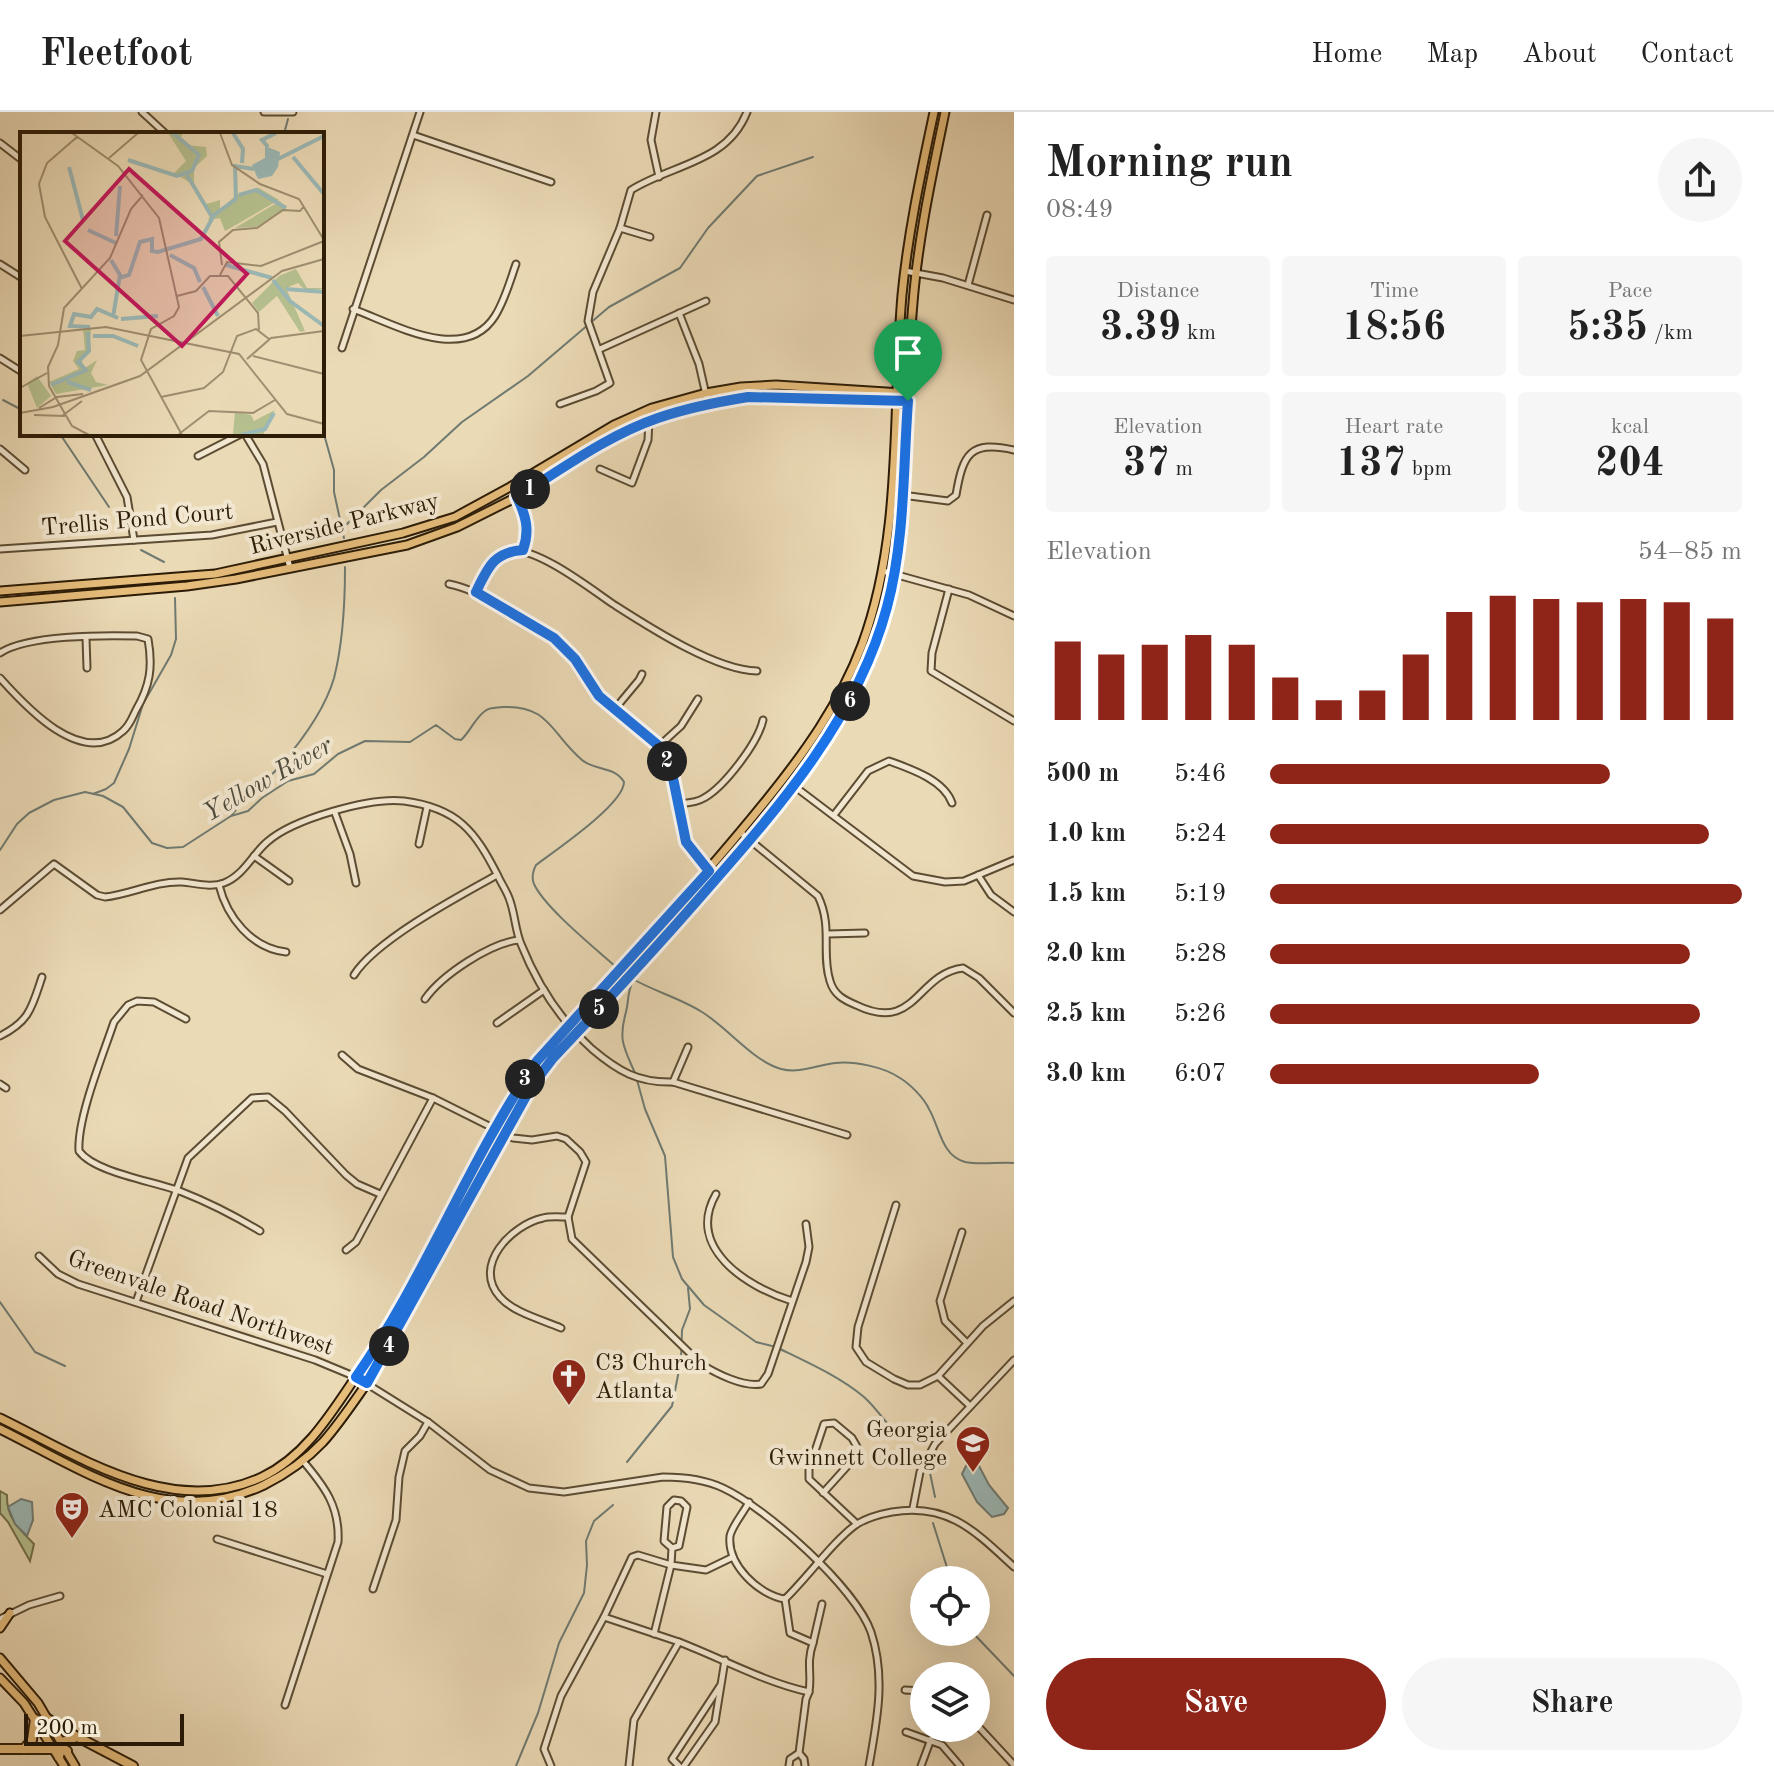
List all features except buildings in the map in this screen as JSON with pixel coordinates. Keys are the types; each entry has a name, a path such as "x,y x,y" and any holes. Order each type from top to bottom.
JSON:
{"highway":[{"path":"23,1749 34,1736 35,1719"},
{"path":"48,1719 133,1766"},
{"path":"0,1749 61,1752 77,1737"}],"main road":[{"path":"0,1418 139,1484 173,1491 211,1491 245,1484 283,1464 315,1435 356,1377 417,1279 493,1129 537,1061 709,871 818,731 843,687 877,599 887,548 905,271 912,219 934,112"},
{"path":"0,1429 93,1477 128,1491 189,1502 216,1501 243,1495 270,1482 303,1461 339,1423 367,1383 531,1087 553,1058 751,840 848,704 880,631 895,575 917,274 945,112"},
{"path":"895,431 889,407 872,396 893,383 899,366"},
{"name":"Riverside Parkway","path":"0,591 215,574 403,533 455,517 614,425 652,408 706,393 776,385 872,396"},
{"name":"Riverside Parkway","path":"0,602 187,586 407,545 457,527 517,497 607,442 649,421 708,403 748,397 908,397"},
{"path":"0,1628 10,1613"},
{"path":"0,1650 2,1661 26,1686 48,1719 61,1752"},
{"path":"0,1678 16,1693 75,1766"}],"street":[{"path":"142,112 164,132"},
{"path":"264,112 293,112"},
{"path":"342,348 420,112"},
{"path":"656,112 651,140 659,177"},
{"path":"560,404 610,383 588,321 593,292 620,228 631,190 647,180 700,160 722,146 740,129 747,112"},
{"path":"413,135 551,182"},
{"path":"0,143 20,158"},
{"path":"968,285 987,215"},
{"path":"620,228 650,237"},
{"path":"0,264 20,277"},
{"path":"353,309 435,339 455,341 474,336 494,319 516,264"},
{"path":"905,271 968,285 1014,300"},
{"path":"600,349 706,301"},
{"path":"679,313 699,364 708,403"},
{"path":"0,358 20,371"},
{"path":"600,469 632,483 648,440 649,421"},
{"path":"630,430 643,434 648,440"},
{"path":"98,436 127,497 134,540"},
{"path":"198,456 239,436"},
{"path":"244,436 263,464 290,568"},
{"path":"902,495 948,501 956,495 963,461 977,447 994,445 1014,450"},
{"path":"0,449 25,470"},
{"path":"517,497 527,522 528,536 523,550"},
{"name":"Trellis Pond Court","path":"0,549 212,535 277,522"},
{"path":"476,592 496,558 509,551 523,550 681,644 743,671 757,671"},
{"path":"883,571 949,589 1014,616"},
{"path":"449,584 476,592 554,638 575,659 590,684 614,710 659,746 668,764 686,842 709,871"},
{"path":"949,589 932,653 931,671 1014,721"},
{"path":"0,653 31,641 137,636 148,639 151,665 148,688 131,722 116,736 101,741 85,742 40,720 0,678"},
{"path":"86,638 87,668"},
{"path":"614,710 642,674"},
{"path":"659,746 681,726 698,699"},
{"path":"678,804 700,801 715,791 751,746 763,720"},
{"path":"834,815 868,771 889,761 909,768 948,792 952,803"},
{"path":"793,785 913,876 945,882 964,881 1014,860"},
{"path":"0,910 54,864 97,895 105,897 162,883 219,885 239,874 281,832 335,813 384,800 439,809 467,826 484,849 509,897 519,940 544,990 576,1034 621,1073 652,1082 673,1082 847,1135"},
{"path":"419,844 427,807"},
{"path":"335,813 350,854 356,883"},
{"path":"740,832 818,896 825,910 830,981 840,998 876,1014 894,1013 910,1004 949,970 963,968 979,978 1014,1013"},
{"path":"254,856 289,881"},
{"path":"354,975 371,954 397,935 497,875"},
{"path":"978,875 991,895 1014,912"},
{"path":"219,885 226,908 252,938 269,949 286,952"},
{"path":"828,934 865,933"},
{"path":"425,999 432,989 456,970 490,950 519,940"},
{"path":"0,1036 24,1021 42,977"},
{"path":"497,1023 544,990"},
{"path":"186,1019 154,1002 137,1001 120,1013 114,1022 78,1142 79,1151 93,1165 177,1189 220,1207 260,1231"},
{"path":"673,1082 688,1047"},
{"path":"342,1055 358,1069 433,1098 518,1140 557,1136 574,1144 586,1162 568,1217 572,1239 701,1364 728,1377 754,1385 761,1384 768,1374 809,1247 806,1224"},
{"path":"136,1302 188,1158 252,1098 268,1097 346,1175 357,1184 380,1194"},
{"path":"346,1250 356,1242 433,1098"},
{"path":"716,1194 707,1211 706,1223 711,1239 724,1259 747,1282 792,1301"},
{"path":"896,1205 858,1327 856,1347 866,1362 908,1385 920,1385 938,1376 983,1326 1014,1301"},
{"path":"561,1328 506,1303 496,1292 491,1270 494,1255 501,1244 521,1229 544,1217 568,1217"},
{"path":"962,1232 940,1301 945,1321 967,1343"},
{"name":"Greenvale Road Northwest","path":"39,1256 58,1274 78,1284 315,1360 356,1377 428,1422 490,1470 529,1488 564,1492 678,1477 720,1486 749,1502 818,1564 862,1612 876,1655 880,1692 869,1766"},
{"path":"913,1508 920,1472 935,1444 1014,1360"},
{"path":"938,1376 970,1406"},
{"path":"373,1589 396,1520 399,1477 405,1451 420,1436 428,1422"},
{"path":"823,1493 860,1452 852,1438 834,1423 824,1424 809,1469 809,1479 823,1493 857,1524"},
{"path":"285,1705 338,1542 337,1515 326,1488 303,1461"},
{"path":"674,1500 681,1501 687,1507 679,1546 672,1548 664,1541 667,1507 674,1500"},
{"path":"749,1502 730,1535 734,1563 769,1597 785,1599"},
{"path":"785,1599 857,1524 882,1514 913,1508 944,1514 968,1526 1014,1567"},
{"path":"217,1539 327,1574"},
{"path":"654,1634 671,1565 672,1548"},
{"path":"551,1766 544,1749 561,1696 632,1557 638,1555 671,1565 706,1570 733,1557"},
{"path":"0,1619 60,1596"},
{"path":"785,1599 790,1633 813,1643"},
{"path":"805,1766 799,1753 811,1682 807,1661 822,1604"},
{"path":"604,1617 679,1642 779,1685 809,1692"},
{"path":"629,1766 634,1720 679,1642"},
{"path":"721,1685 672,1759 682,1766 715,1722 721,1685 725,1660"},
{"path":"905,1690 910,1690"},
{"path":"906,1732 910,1733"},
{"path":"990,1739 1014,1765"},
{"path":"921,1766 930,1742"},
{"path":"936,1742 960,1766"},
{"path":"789,1766 790,1759 799,1753"}],"green space":[{"path":"0,1491 7,1495 14,1522 34,1544 30,1561 0,1513"}],"water":[{"path":"971,1456 1008,1508 1004,1514 992,1517 977,1502 962,1474"},
{"path":"21,1499 32,1502 33,1520 27,1536 15,1524 8,1507"}],"waterway":[{"path":"285,132 288,119"},
{"path":"343,528 381,490 462,422 528,376 609,307 680,268 708,228 757,176 813,157"},
{"path":"3,400 20,409"},
{"path":"324,434 334,470 334,492 344,538"},
{"path":"61,436 109,507"},
{"path":"141,550 164,562"},
{"path":"232,815 287,758 325,702 340,651 345,567"},
{"path":"93,794 114,783 143,704 171,655 176,639 175,598"},
{"name":"Yellow River","path":"0,850 17,824 29,813 54,800 85,792 103,796 123,807 152,843 167,848 183,847 231,816 248,811 288,781 314,774 338,754 365,741 410,742 436,725 461,740 487,710 519,708 540,716 582,760 615,773 624,782 621,791 601,814 536,865 533,872 534,884 548,904 616,967"},
{"name":"Yellow River","path":"631,978 702,1012 760,1059 781,1069 851,1063 893,1074 924,1100 942,1140 957,1158 970,1163 1014,1163"},
{"path":"633,981 622,1037 635,1073"},
{"path":"637,1080 645,1109 665,1156 673,1257 682,1279 704,1305 756,1342 772,1346"},
{"path":"627,1462 672,1406 681,1360 682,1330 690,1309 688,1288"},
{"path":"0,1302 35,1352 65,1366"},
{"path":"780,1349 855,1390 890,1426 911,1439"},
{"path":"930,1473 935,1497"},
{"path":"516,1766 538,1713 559,1643 584,1593 586,1541 594,1521 613,1505"},
{"path":"933,1523 947,1566"},
{"path":"985,1646 1014,1676"}],"place":[{"name":"C3 Church Atlanta","path":"569,1407"},
{"name":"Georgia Gwinnett College","path":"973,1474"},
{"name":"AMC Colonial 18","path":"72,1540"}],"route":[{"path":"748,397 908,401 895,575 880,631 848,704 807,768 751,840 553,1058 531,1087 390,1346 367,1383 356,1377 417,1279 493,1129 537,1061 709,871 686,842 673,778 659,746 599,696 575,659 554,638 476,592 496,558 509,551 523,550 528,536 527,522 517,497 607,442 655,418 708,403 748,397"}]}
